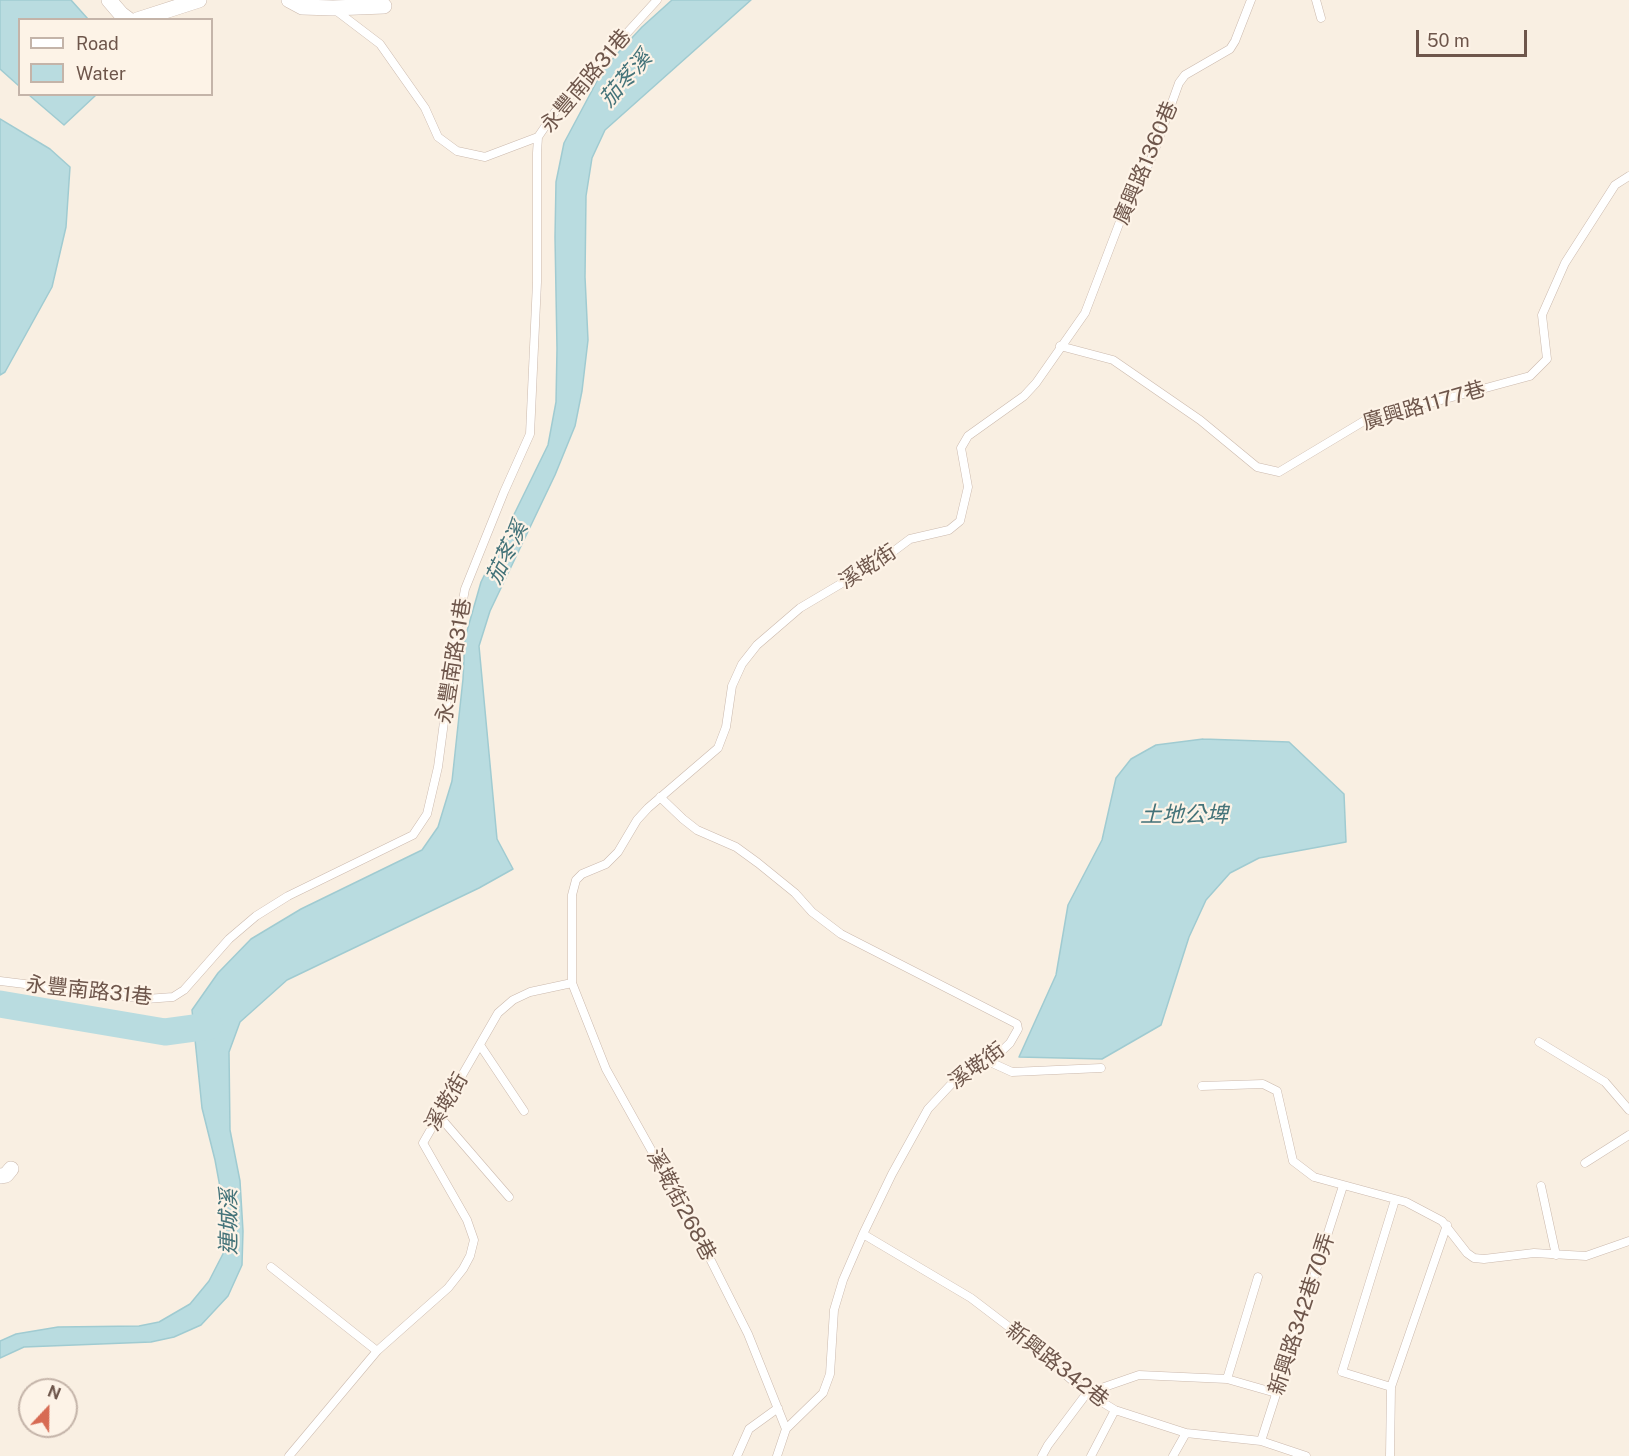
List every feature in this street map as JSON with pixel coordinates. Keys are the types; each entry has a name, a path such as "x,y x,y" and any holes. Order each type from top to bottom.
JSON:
{"street":[{"path":"109,0 126,18"},
{"path":"143,18 199,0"},
{"path":"289,0 302,7 384,6"}],"lane":[{"name":"永豐南路31巷","path":"0,981 146,999 173,997 184,990 229,939 256,916 288,896 413,835 427,814 438,767 453,654 465,589 530,434 537,282 538,138 555,112 657,0"},
{"name":"廣興路1360巷","path":"1060,346 1085,313 1124,211 1154,152 1179,83 1185,75 1230,49 1236,41 1251,0"},
{"path":"1316,0 1321,18"},
{"path":"333,8 380,44 425,108 438,137 457,151 485,157 538,138"},
{"name":"廣興路1177巷","path":"1060,346 1113,360 1200,420 1257,467 1279,472 1364,421 1530,376 1547,359 1542,315 1565,263 1615,185 1629,176"},
{"name":"溪墘街","path":"289,1456 378,1351 448,1288 470,1256 474,1240 467,1220 423,1143 498,1013 513,1000 530,992 572,983 572,896 576,880 582,874 606,864 618,852 637,820 660,797 718,748 726,727 732,686 742,664 757,645 800,608 886,557 910,539 950,530 960,521 968,487 961,448 968,436 1024,396 1036,383 1060,346"},
{"name":"溪墘街","path":"660,797 697,830 736,847 758,863 795,893 812,912 841,934 1017,1024 1018,1029 1010,1043 990,1062 956,1079 928,1109 863,1234 843,1280 834,1310 830,1374 823,1393 786,1429 777,1456"},
{"name":"溪墘街268巷","path":"572,983 606,1069 697,1233 748,1334 786,1429"},
{"path":"1539,1042 1605,1082 1629,1110"},
{"path":"480,1045 524,1111"},
{"path":"990,1062 1012,1072 1101,1068"},
{"path":"1202,1086 1263,1084 1277,1091 1293,1161 1314,1177 1406,1202 1447,1225 1467,1253 1474,1258 1484,1259 1534,1253 1586,1256 1629,1241"},
{"path":"439,1116 509,1197"},
{"path":"1585,1162 1629,1135"},
{"name":"新興路342巷70弄","path":"1261,1441 1343,1186"},
{"path":"1541,1186 1556,1255"},
{"path":"1391,1387 1342,1372 1395,1200"},
{"path":"1390,1456 1391,1387 1447,1225"},
{"name":"新興路342巷","path":"863,1234 971,1298 1013,1330 1087,1393 1115,1410 1186,1433 1261,1441 1306,1456"},
{"path":"271,1267 378,1351"},
{"path":"1227,1379 1258,1276"},
{"path":"1042,1456 1087,1393 1139,1375 1227,1379 1276,1393"},
{"path":"737,1456 749,1429 778,1407"},
{"path":"1091,1456 1115,1410"},
{"path":"1173,1456 1186,1433"}],"water":[{"path":"0,0 71,0 87,18 18,18 18,85 0,69"},
{"path":"672,0 751,0 605,130 592,158 586,196 585,277 588,340 575,426 555,475 490,611 479,646 497,839 513,869 479,888 287,980 240,1022 229,1052 230,1130 240,1181 243,1231 242,1265 228,1296 201,1325 174,1337 151,1342 24,1347 0,1358 0,1341 16,1334 58,1327 139,1326 159,1322 190,1304 209,1281 227,1246 225,1214 202,1108 192,1010 218,973 251,939 301,909 422,850 438,827 452,781 465,638 481,582 548,445 556,402 556,182 564,143 604,68 642,27"},
{"path":"30,96 95,96 64,125"},
{"path":"0,119 50,149 70,167 66,227 52,287 5,372 0,375"},
{"name":"土地公埤","path":"1203,739 1289,742 1344,794 1346,842 1259,858 1230,873 1206,900 1189,937 1161,1025 1102,1059 1019,1057 1056,975 1068,905 1102,840 1116,778 1131,759 1156,745"}],"waterway":[{"path":"0,1004 165,1032 209,1026"}],"water label":[{"name":"茄苳溪","path":"626,79"},
{"name":"茄苳溪","path":"507,553"},
{"name":"連城溪","path":"229,1222"}]}
